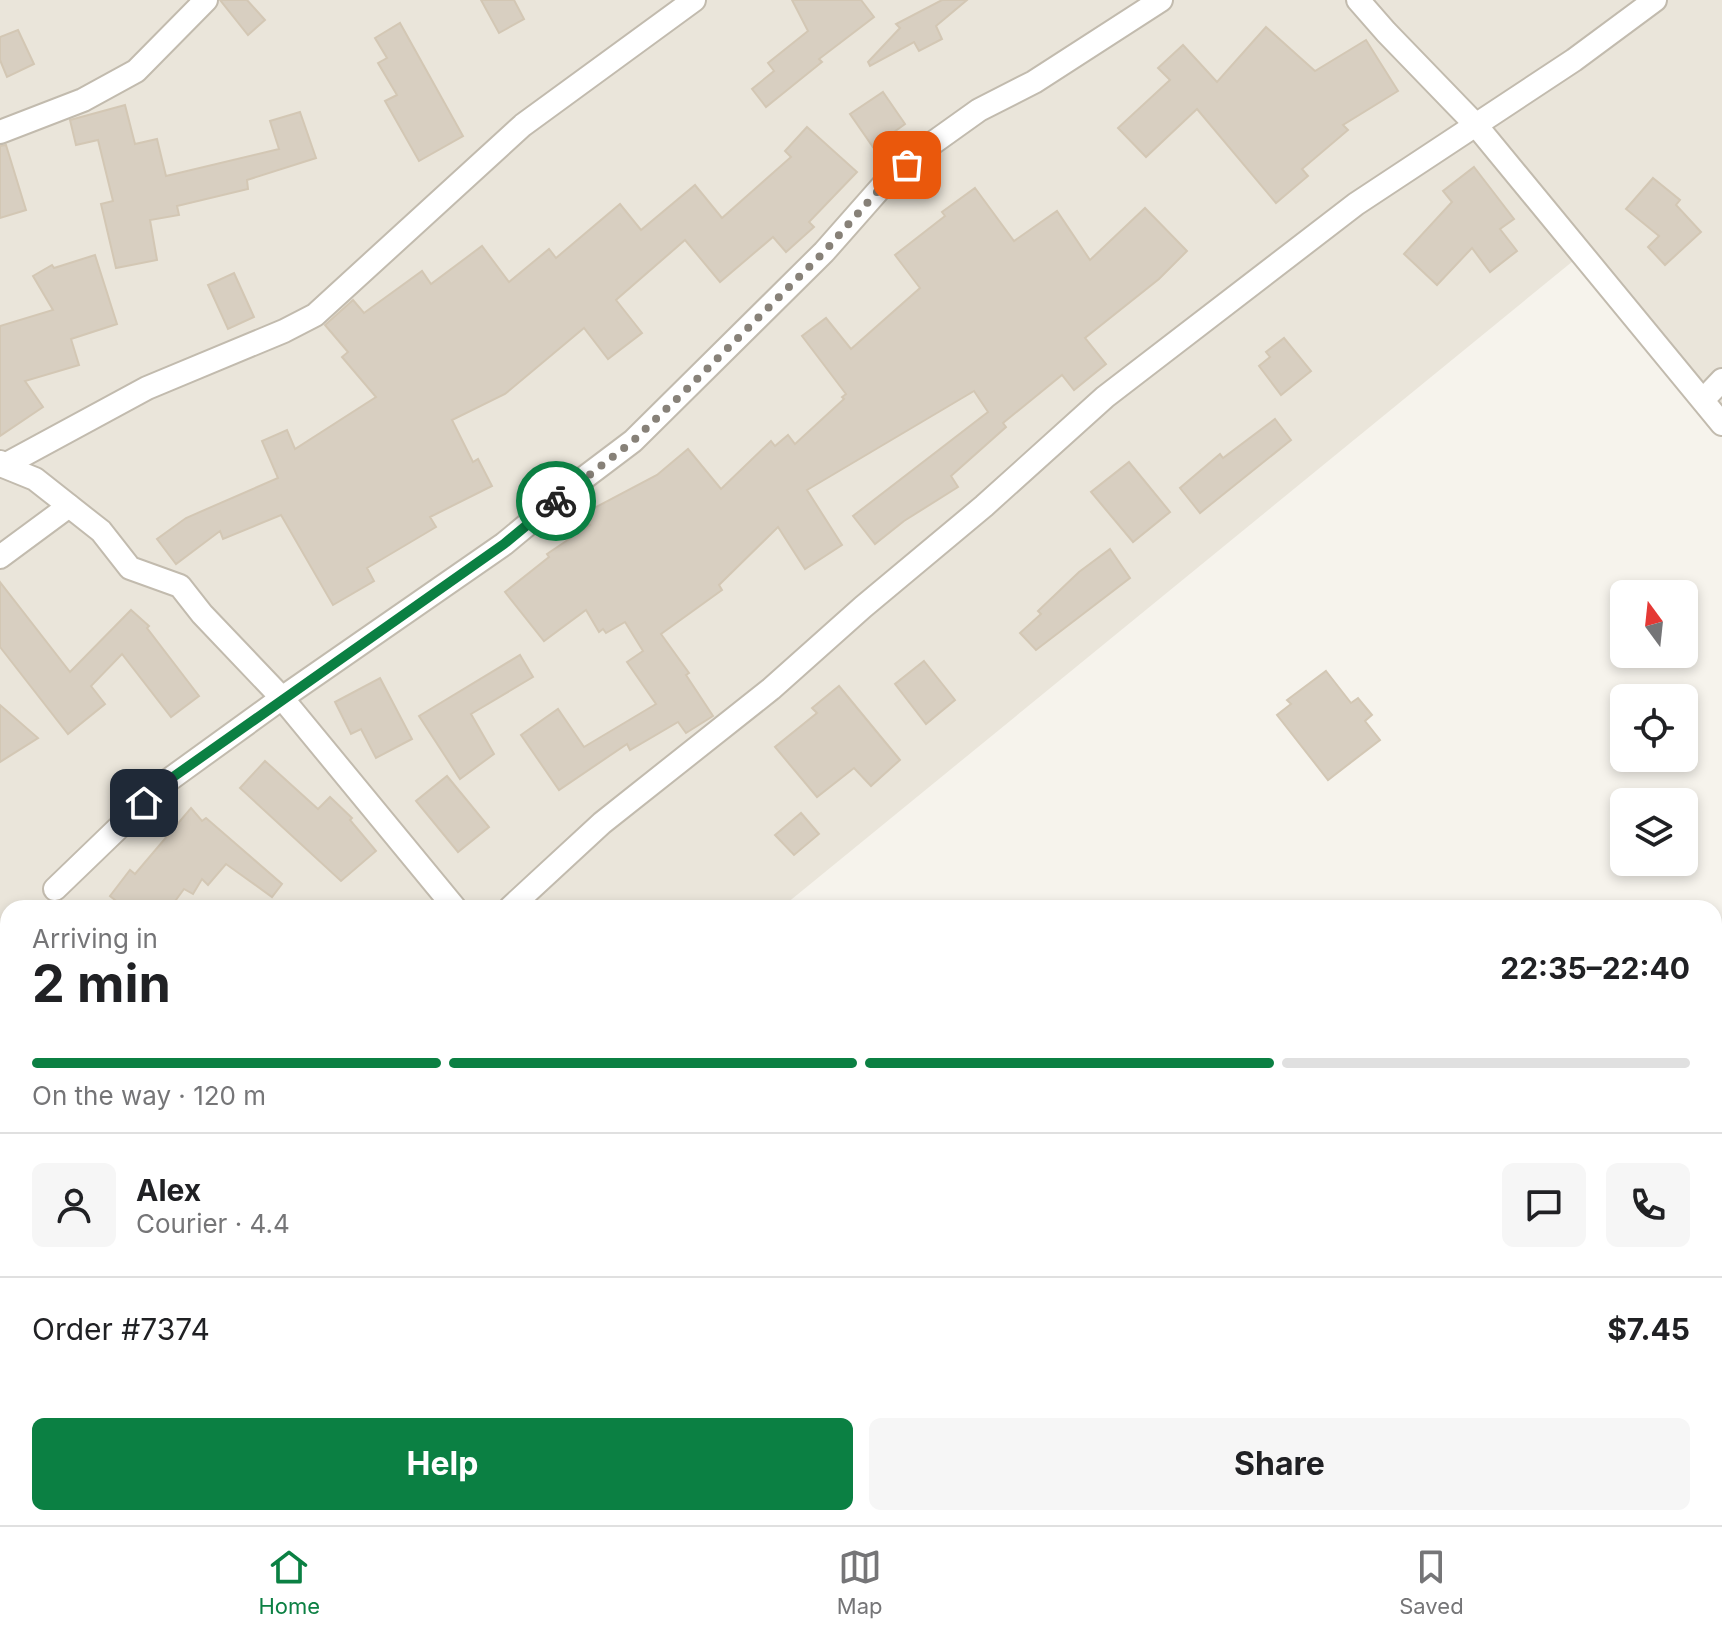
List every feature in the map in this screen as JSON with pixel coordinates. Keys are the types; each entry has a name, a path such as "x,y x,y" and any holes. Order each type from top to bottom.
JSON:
{"street":[{"path":"0,132 83,100 136,71 206,0"},
{"path":"2,464 147,388 315,315 523,125 694,0"},
{"path":"55,889 166,782 504,544 633,441 824,252 884,184 930,145 979,110 1034,82 1161,0"},
{"path":"1358,0 1475,124 1722,424"},
{"path":"519,900 602,823 771,689 984,506 1105,397 1356,204 1574,60 1655,0"},
{"path":"1703,400 1722,380"},
{"path":"2,464 35,479 101,531 130,568 180,586 202,614 282,698 448,900"},
{"path":"0,557 69,506"}],"shaded area":[{"path":"0,0 1722,0 1722,427 1589,248 791,900 0,900"}],"building":[{"path":"220,0 247,0 265,20 248,35"},
{"path":"481,0 514,0 524,19 499,33"},
{"path":"792,0 861,0 874,17 819,59 822,62 766,107 752,89 774,71 768,63 808,31"},
{"path":"942,0 967,0 936,26 942,39 919,51 914,42 870,66 868,62 900,28 896,24"},
{"path":"400,23 463,136 419,161 385,101 397,95 378,63 387,58 375,38"},
{"path":"1266,27 1315,71 1366,40 1398,91 1343,125 1348,130 1302,169 1308,176 1276,203 1197,109 1146,157 1118,128 1170,80 1158,68 1183,45 1217,82"},
{"path":"18,30 34,64 7,77 0,60 0,37"},
{"path":"883,92 905,124 873,147 850,114"},
{"path":"125,105 135,144 157,139 166,176 279,149 270,121 300,112 316,158 247,180 248,189 177,206 179,215 150,220 157,260 116,268 101,204 113,201 98,140 76,145 70,120"},
{"path":"807,127 857,172 809,222 814,227 786,252 773,237 720,282 685,240 616,300 642,333 608,359 584,328 505,394 452,420 473,462 478,459 492,486 430,517 436,527 367,568 374,581 333,605 281,515 223,539 220,531 176,564 157,539 186,518 278,478 262,441 287,430 295,449 376,397 342,357 348,352 325,325 353,300 364,313 422,271 431,284 482,246 509,282 549,249 556,258 620,204 641,230 695,185 722,218 791,157 785,151"},
{"path":"6,145 26,210 0,218 0,146"},
{"path":"1474,167 1514,219 1500,229 1517,251 1490,272 1472,248 1437,285 1404,254 1452,202 1443,191"},
{"path":"1653,178 1680,200 1676,205 1701,232 1665,265 1648,247 1659,236 1626,209"},
{"path":"975,188 1014,241 1057,211 1090,260 1145,208 1187,251 1159,279 1085,338 1106,364 1074,390 1062,375 1003,423 1006,427 951,476 958,487 904,521 875,544 853,516 988,412 974,391 807,490 842,545 805,569 778,527 719,585 722,590 661,634 689,673 686,675 713,716 686,733 678,722 630,750 627,744 559,790 521,735 558,709 584,747 656,704 627,662 643,651 625,622 606,633 603,629 599,632 586,610 544,641 505,592 549,557 547,554 590,525 581,515 657,475 688,449 721,489 771,441 775,446 788,435 795,444 846,394 802,336 826,318 851,349 920,288 895,255 945,216 942,212"},
{"path":"95,255 117,324 71,339 79,365 25,381 43,407 0,436 0,326 53,310 33,276 52,265 54,268"},
{"path":"234,273 254,317 228,329 208,285"},
{"path":"1284,338 1311,371 1281,395 1259,366 1270,357 1266,352"},
{"path":"1275,419 1291,440 1200,513 1180,488 1220,454 1223,458"},
{"path":"1129,462 1170,512 1133,542 1091,492"},
{"path":"1110,549 1130,578 1036,650 1020,633 1079,572"},
{"path":"0,582 70,672 131,610 149,626 147,628 199,696 171,717 122,654 91,686 105,704 68,734 0,647"},
{"path":"520,655 533,677 471,714 494,754 460,779 419,716"},
{"path":"924,661 955,700 926,724 895,684"},
{"path":"1326,671 1351,703 1358,698 1372,715 1365,721 1380,740 1328,780 1277,715 1291,704 1287,700"},
{"path":"380,678 412,739 376,758 361,729 351,734 335,702"},
{"path":"839,686 900,760 871,786 854,768 817,797 775,747 817,713 812,708"},
{"path":"0,705 38,738 0,762"},
{"path":"265,761 318,809 330,797 352,818 350,820 376,851 341,881 240,788"},
{"path":"447,776 489,827 458,852 416,801"},
{"path":"191,808 202,821 206,818 282,884 272,897 226,864 208,885 202,879 193,894 184,889 176,900 115,900 110,896 130,870 135,874"},
{"path":"801,813 819,834 794,855 775,835"}],"way so far":[{"path":"556,501 633,441 824,252 884,184 907,165"}],"route":[{"path":"144,803 166,782 282,698 504,544 556,501"}]}
